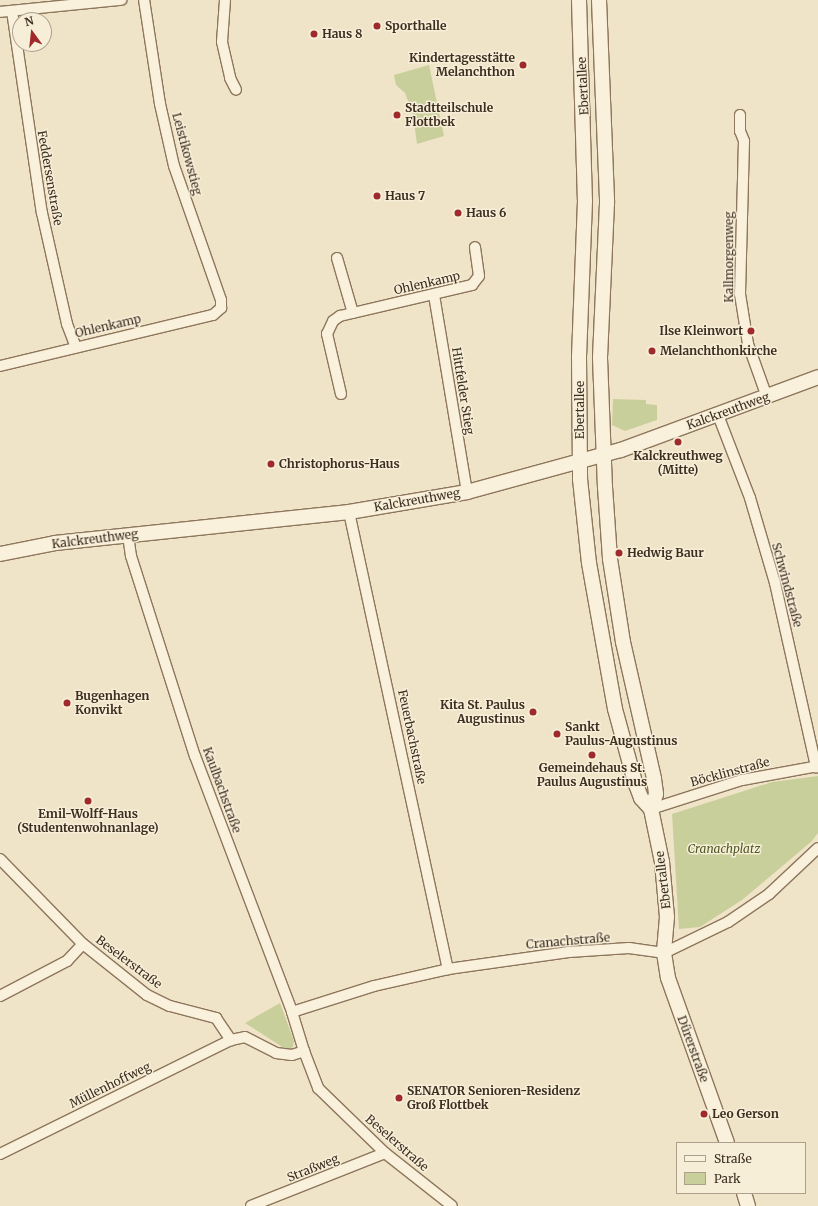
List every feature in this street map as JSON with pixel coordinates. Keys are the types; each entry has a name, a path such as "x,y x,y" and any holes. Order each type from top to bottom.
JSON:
{"main road":[{"name":"Ebertallee","path":"579,0 585,201 579,357 580,461 589,563 604,656 634,782 641,798 651,809"},
{"name":"Ebertallee","path":"599,0 607,203 600,358 603,455 610,559 621,627 654,779 656,794 651,809 662,862 666,909 664,953"},
{"name":"Kalckreuthweg","path":"0,554 55,543 349,512 467,492 603,455 718,415 818,377"},
{"name":"Dürerstraße","path":"664,953 668,978 727,1142"},
{"path":"744,1194 748,1206"}],"street":[{"path":"0,12 121,0"},
{"path":"226,0 222,42 230,78 236,90"},
{"name":"Leistikowstieg","path":"145,1 160,104 174,166 221,300 221,308"},
{"name":"Feddersenstraße","path":"12,11 42,213 66,324 76,347"},
{"name":"Kallmorgenweg","path":"740,115 740,131 744,141 740,294 748,344 767,397"},
{"name":"Ohlenkamp","path":"341,394 327,334 333,321 353,313 472,285 479,276 475,247"},
{"path":"337,258 353,313"},
{"name":"Hittfelder Stieg","path":"434,295 467,492"},
{"name":"Ohlenkamp","path":"0,366 213,315 221,308"},
{"name":"Schwindstraße","path":"718,415 750,498 775,583 817,766"},
{"name":"Feuerbachstraße","path":"349,512 448,969"},
{"name":"Kaulbachstraße","path":"128,535 131,556 196,756 292,1012 304,1051"},
{"name":"Böcklinstraße","path":"651,809 742,780 817,766"},
{"path":"664,953 728,922 769,894 818,848"},
{"name":"Beselerstraße","path":"0,859 83,944 147,995 170,1006 216,1018 231,1040"},
{"path":"0,996 67,961 83,944"},
{"name":"Cranachstraße","path":"292,1012 374,986 448,969 569,952 630,948 664,953"},
{"path":"231,1040 238,1037 252,1038 276,1053 292,1055 304,1051"},
{"name":"Müllenhoffweg","path":"0,1154 231,1040"},
{"name":"Beselerstraße","path":"304,1051 318,1088 385,1153 452,1206"},
{"name":"Straßweg","path":"251,1206 385,1153"}],"green space":[{"path":"429,65 444,136 417,144 413,114 405,93 396,85 394,75"},
{"path":"613,399 646,400 646,404 657,405 657,420 625,431 612,425"},
{"name":"Cranachplatz","path":"818,776 818,833 812,841 742,900 700,927 679,929 672,814 772,782"},
{"path":"280,1003 294,1041 293,1047 287,1050 245,1023"}],"place":[{"name":"Sporthalle","path":"377,26"},
{"name":"Haus 8","path":"314,34"},
{"name":"Kindertagesstätte Melanchthon","path":"523,65"},
{"name":"Stadtteilschule Flottbek","path":"397,115"},
{"name":"Haus 7","path":"377,196"},
{"name":"Haus 6","path":"458,213"},
{"name":"Ilse Kleinwort","path":"751,331"},
{"name":"Melanchthonkirche","path":"652,351"},
{"name":"Kalckreuthweg (Mitte)","path":"678,442"},
{"name":"Christophorus-Haus","path":"271,464"},
{"name":"Hedwig Baur","path":"619,553"},
{"name":"Bugenhagen Konvikt","path":"67,703"},
{"name":"Kita St. Paulus Augustinus","path":"533,712"},
{"name":"Sankt Paulus-Augustinus","path":"557,734"},
{"name":"Gemeindehaus St. Paulus Augustinus","path":"592,755"},
{"name":"Emil-Wolff-Haus (Studentenwohnanlage)","path":"88,801"},
{"name":"SENATOR Senioren-Residenz Groß Flottbek","path":"399,1098"},
{"name":"Leo Gerson","path":"704,1114"}]}
